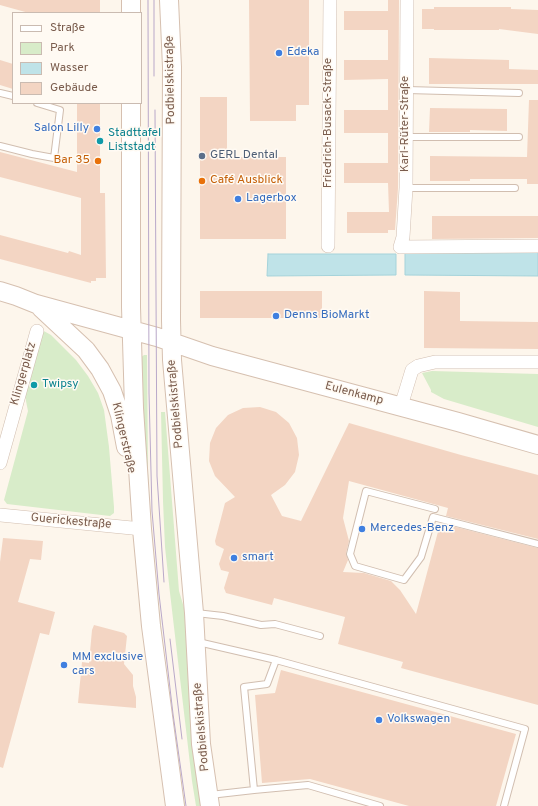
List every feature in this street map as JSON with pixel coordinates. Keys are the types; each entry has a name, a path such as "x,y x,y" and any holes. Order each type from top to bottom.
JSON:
{"main road":[{"path":"131,0 131,12"},
{"name":"Podbielskistraße","path":"169,0 172,80 171,342 194,613 201,744 209,800"},
{"path":"131,104 132,330 134,408 142,529 151,628 175,806"},
{"name":"Klingerstraße","path":"0,291 36,304 171,342"},
{"name":"Klingerstraße","path":"36,304 86,350 100,369 112,391 120,415 142,529"},
{"name":"Eulenkamp","path":"171,342 212,356 401,406 538,445"}],"street":[{"name":"Friedrich-Busack-Straße","path":"328,246 330,0"},
{"name":"Karl-Rüter-Straße","path":"407,0 406,188 403,237 400,247 538,246"},
{"name":"Klingerplatz","path":"0,463 37,331"},
{"path":"401,406 412,370 418,366 434,362 538,362"},
{"name":"Guerickestraße","path":"0,515 142,529"}],"lane":[{"path":"407,90 520,93"},
{"path":"0,93 12,96"},
{"path":"0,146 54,158 60,110 41,104"},
{"path":"407,137 519,137"},
{"path":"406,188 515,188"},
{"path":"435,509 366,491 350,554 355,566 404,580 421,557 433,517 538,544"},
{"path":"194,613 223,616 261,625 275,624 320,636"},
{"path":"196,642 276,660 525,730 504,806"},
{"path":"254,790 244,686 267,684 276,660"},
{"path":"209,800 228,794 254,790 308,785 380,806"}],"green space":[{"path":"42,330 51,335 76,360 98,393 104,410 109,447 114,507 114,513 110,516 7,504 4,500 28,411 25,396"},
{"path":"147,355 148,472 152,548 171,715 185,806 182,806 154,594 140,358"},
{"path":"432,371 538,374 538,427 444,399 431,392 422,373"},
{"path":"161,412 165,412 179,591 185,611 201,806 196,806 192,781 165,547"}],"water":[{"path":"405,252 538,252 538,276 405,275"},
{"path":"268,254 396,254 396,275 267,276"}],"building":[{"path":"0,0 100,0 100,12 25,12 0,5"},
{"name":"Edeka","path":"249,0 309,0 309,105 296,105 296,121 250,121"},
{"path":"388,0 399,0 398,188 395,230 388,230 388,233 347,233 347,212 389,212 388,183 344,183 344,163 388,163 388,133 344,133 344,110 388,110 388,79 344,80 344,60 388,60 388,30 344,30 344,11 388,11"},
{"path":"434,7 511,7 511,9 538,10 538,34 499,29 422,29 422,9 434,9"},
{"path":"429,58 509,60 509,69 538,70 538,84 429,84"},
{"path":"0,60 12,64 12,89 0,85"},
{"path":"200,97 227,97 227,157 286,157 286,239 200,239"},
{"path":"529,100 538,100 538,184 527,184 527,179 430,181 430,156 527,157"},
{"path":"77,104 100,104 100,193 105,193 106,278 96,278 96,281 91,281 91,283 0,259 0,235 81,255 81,198 0,177 0,152 77,172"},
{"path":"430,108 507,109 507,131 470,130 470,132 429,132"},
{"path":"432,216 538,216 538,238 432,239"},
{"path":"200,291 322,291 322,318 200,318"},
{"path":"424,291 460,292 460,321 538,322 538,349 424,348"},
{"path":"260,407 276,412 289,423 297,438 299,455 295,472 285,485 271,495 282,516 301,521 349,423 538,475 538,539 446,516 448,508 349,481 343,518 349,541 346,553 348,560 343,572 364,573 391,581 400,590 416,614 439,528 442,529 444,524 538,548 538,705 401,668 403,662 338,644 345,617 274,598 272,605 226,593 224,588 229,572 221,570 219,564 224,549 216,545 215,541 225,503 235,497 215,476 209,461 210,443 216,428 228,415 243,408"},
{"path":"3,538 43,541 41,560 30,559 18,602 55,612 49,635 40,633 3,768 0,767 0,562"},
{"path":"94,625 124,633 127,636 124,664 133,675 136,708 78,703 82,662 89,663 92,630"},
{"path":"281,670 516,734 496,806 409,806 310,779 262,783 255,695 275,693"}],"tram line":[{"path":"148,0 149,393 152,511 159,594 173,714 186,806"},
{"path":"154,0 154,76"},
{"path":"155,110 157,476 164,582"},
{"path":"170,639 182,739"}],"place":[{"name":"Edeka","path":"279,53"},
{"name":"Salon Lilly","path":"97,129"},
{"name":"Stadttafel Liststadt","path":"100,141"},
{"name":"GERL Dental","path":"202,156"},
{"name":"Bar 35","path":"98,161"},
{"name":"Café Ausblick","path":"202,181"},
{"name":"Lagerbox","path":"238,199"},
{"name":"Denns BioMarkt","path":"276,316"},
{"name":"Twipsy","path":"34,385"},
{"name":"Mercedes-Benz","path":"362,529"},
{"name":"smart","path":"234,558"},
{"name":"MM exclusive cars","path":"64,665"},
{"name":"Volkswagen","path":"379,720"}]}
